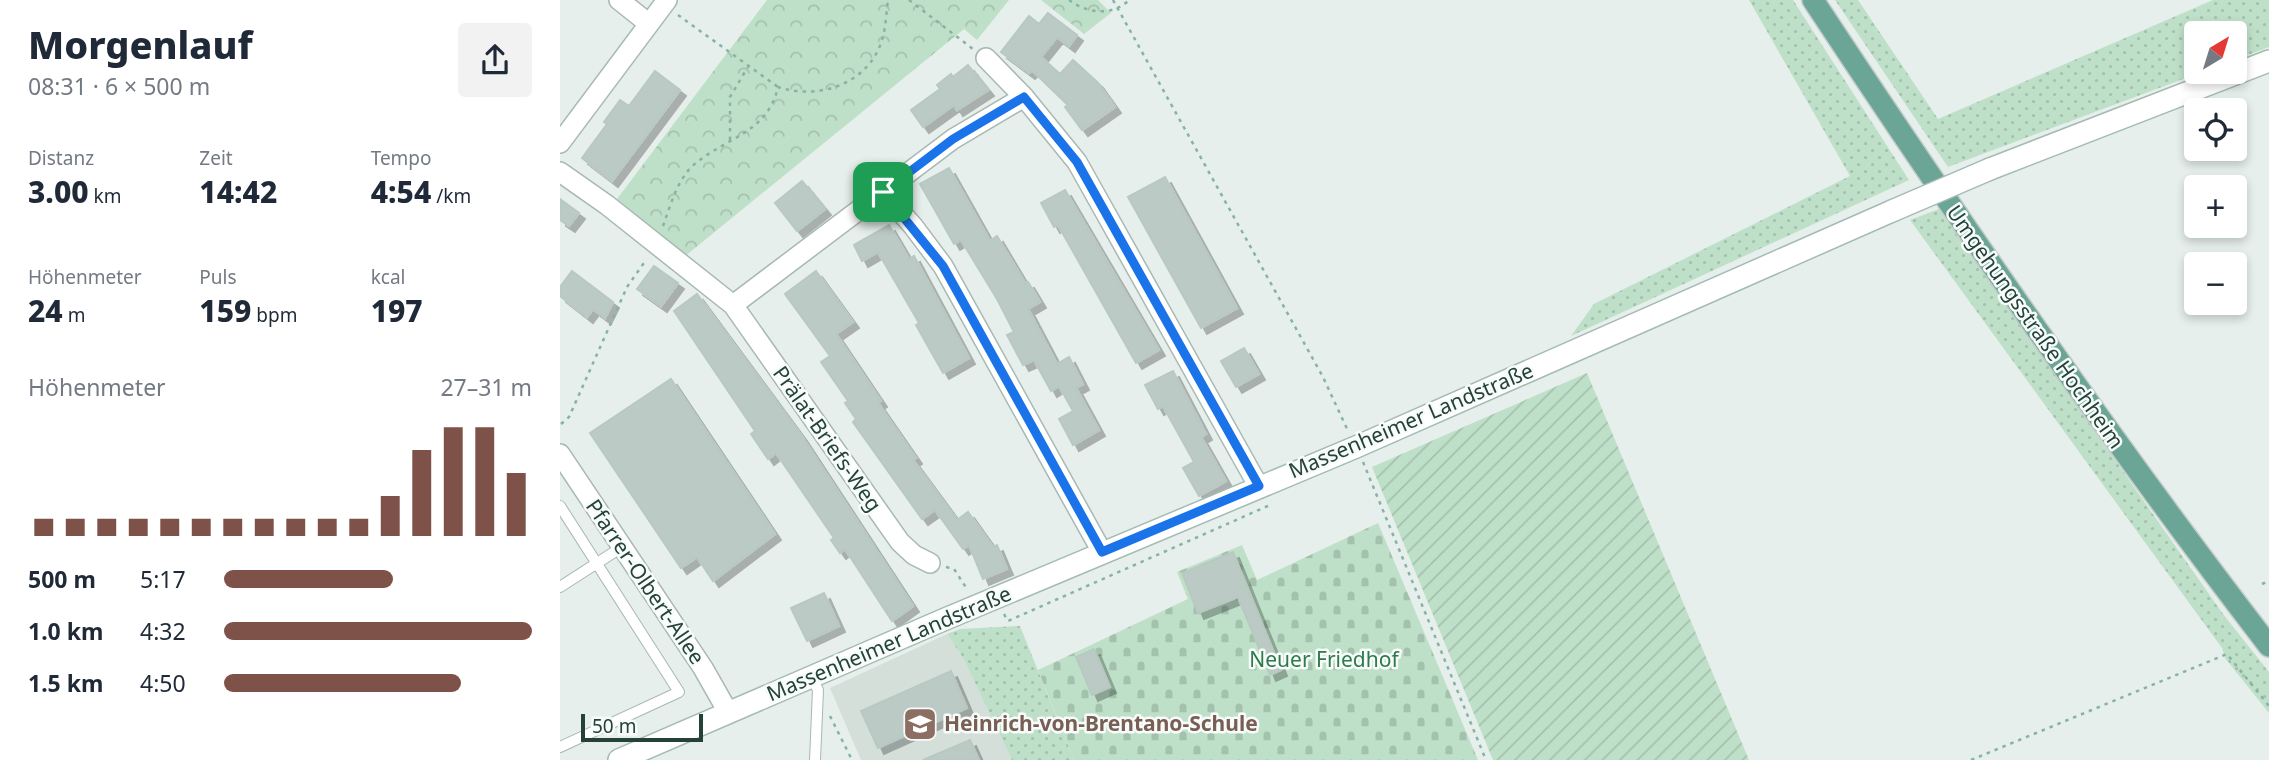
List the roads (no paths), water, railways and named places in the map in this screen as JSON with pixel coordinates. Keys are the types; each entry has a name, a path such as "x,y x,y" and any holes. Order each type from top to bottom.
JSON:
{"main road":[{"name":"Umgehungsstraße Hochheim","path":"1813,0 1957,219 2177,527 2269,646"}],"street":[{"path":"619,0 648,23"},
{"path":"562,135 666,2"},
{"path":"986,58 1024,97 1077,162 1259,486"},
{"name":"Massenheimer Landstraße","path":"619,760 728,712 814,683 1102,552 1356,447 1990,169 2269,61"},
{"path":"733,305 953,139 1024,97"},
{"name":"Prälat-Briefs-Weg","path":"560,172 733,305 900,542 914,555 930,563"},
{"path":"883,192 943,266 1102,552"},
{"name":"Pfarrer-Olbert-Allee","path":"560,454 703,668 728,712"}],"lane":[{"path":"560,506 679,692 560,747"},
{"path":"560,587 622,547"},
{"path":"814,683 815,760"}],"place":[{"name":"Heinrich-von-Brentano-Schule","path":"920,724"}],"park label":[{"name":"Neuer Friedhof","path":"1324,660"}]}
